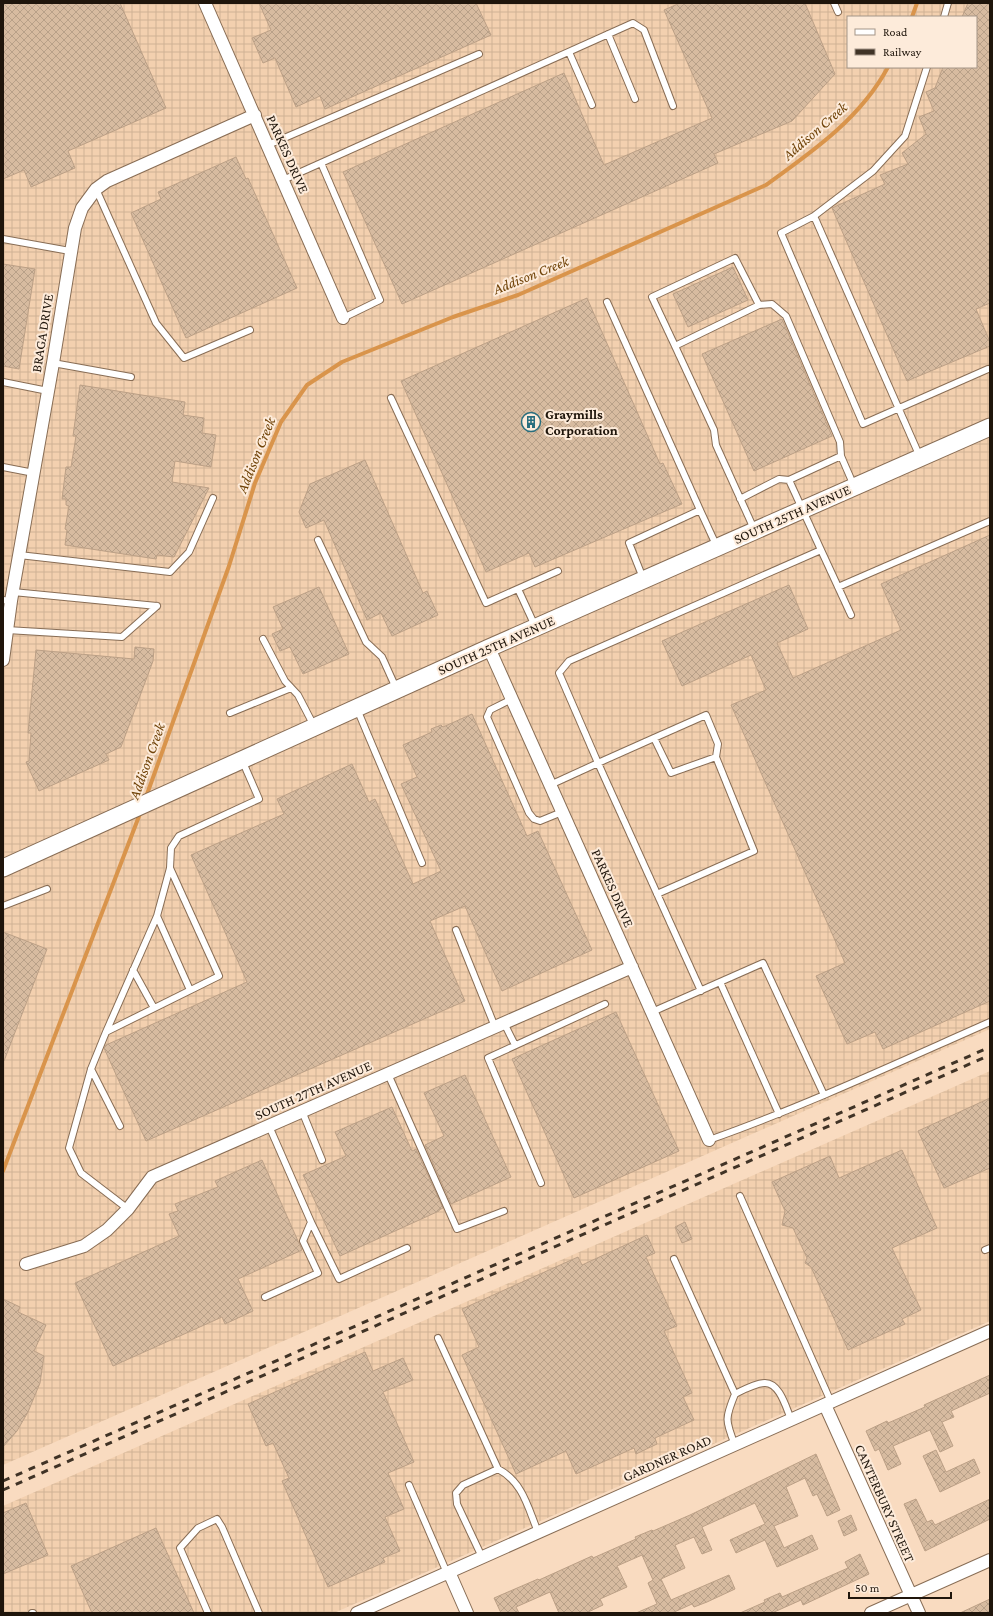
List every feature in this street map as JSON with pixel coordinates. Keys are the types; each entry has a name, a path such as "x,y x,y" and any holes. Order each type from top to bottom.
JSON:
{"main road":[{"name":"SOUTH 25TH AVENUE","path":"4,864 81,832 536,627 990,427"}],"street":[{"name":"PARKES DRIVE","path":"205,3 343,318"},
{"name":"BRAGA DRIVE","path":"3,660 9,598 19,555 34,473 70,251 75,228 82,208 96,189 112,178 255,115"},
{"name":"PARKES DRIVE","path":"489,648 709,1140"},
{"name":"SOUTH 27TH AVENUE","path":"26,1264 84,1246 107,1230 128,1209 152,1177 632,967"},
{"name":"GARDNER ROAD","path":"357,1613 990,1331"},
{"name":"CANTERBURY STREET","path":"828,1403 919,1613"},
{"path":"871,1613 990,1560"},
{"path":"448,1573 467,1613"}],"lane":[{"path":"834,3 838,12"},
{"path":"944,16 948,3"},
{"path":"283,180 633,23 644,30 673,106"},
{"path":"608,34 635,100"},
{"path":"569,52 592,105"},
{"path":"268,145 479,54"},
{"path":"927,68 905,136 873,171 814,216 781,233 863,424 988,369"},
{"path":"321,163 380,300 343,318"},
{"path":"96,189 156,323 184,358 250,330"},
{"path":"814,216 920,457"},
{"path":"3,238 70,251"},
{"path":"754,531 716,444 714,430 652,297 735,258 758,305"},
{"path":"607,302 717,547"},
{"path":"675,346 758,305 772,304 786,316 840,442 841,456 854,486"},
{"path":"53,363 131,377"},
{"path":"3,382 48,391"},
{"path":"391,398 486,603 558,570"},
{"path":"740,499 779,480 789,480 841,456"},
{"path":"3,467 34,473"},
{"path":"789,480 851,615"},
{"path":"19,555 170,572 189,552 214,498"},
{"path":"644,580 629,543 700,510"},
{"path":"838,587 990,521"},
{"path":"318,540 366,642 382,657 396,690"},
{"path":"701,991 559,673 569,661 821,550"},
{"path":"518,589 536,627"},
{"path":"6,630 122,637 157,606 9,598"},
{"path":"263,639 285,681 298,695 314,726"},
{"path":"230,713 291,688"},
{"path":"512,699 490,710 487,717 529,813 534,819 540,821 562,812"},
{"path":"356,708 422,863"},
{"path":"550,785 706,715 718,744 716,757 754,851 657,894"},
{"path":"654,738 671,773 716,757"},
{"path":"128,1209 81,1173 69,1148 91,1069 157,916 170,868 170,848 179,836 259,799 242,759"},
{"path":"106,1032 218,976 170,868"},
{"path":"3,906 47,889"},
{"path":"157,916 190,990"},
{"path":"456,930 500,1025 515,1045"},
{"path":"652,1012 764,963 824,1095"},
{"path":"133,970 154,1008"},
{"path":"720,982 779,1114"},
{"path":"541,1183 488,1058 605,1004"},
{"path":"709,1140 779,1114 990,1022"},
{"path":"91,1069 120,1126"},
{"path":"388,1074 457,1228 504,1211"},
{"path":"302,1111 322,1160"},
{"path":"269,1126 311,1222 339,1279 407,1248"},
{"path":"740,1196 828,1403"},
{"path":"265,1297 318,1272 303,1240 311,1222"},
{"path":"674,1259 735,1394 727,1415 726,1423 735,1444"},
{"path":"438,1338 498,1469 507,1473 519,1486 538,1532"},
{"path":"735,1394 765,1383 773,1385 779,1393 792,1419"},
{"path":"482,1557 457,1504 456,1493 463,1484 498,1469"},
{"path":"409,1485 448,1573"},
{"path":"208,1613 180,1548 198,1528 217,1519 222,1527 259,1613"}],"shaded area":[{"path":"3,3 990,3 990,1029 3,1465"},
{"path":"990,1071 990,1321 334,1613 3,1613 3,1506"}],"building":[{"path":"3,3 120,3 166,108 68,151 75,168 31,187 24,170 3,179"},
{"path":"259,3 476,3 491,35 325,109 320,96 296,107 275,58 263,63 252,38 271,30"},
{"path":"680,3 805,3 835,74 792,121 714,154 718,163 402,304 343,172 564,73 604,165 712,118 664,10"},
{"path":"968,3 990,3 990,303 976,309 990,342 990,346 907,381 832,208 885,184 880,175 908,164 902,153 926,134 919,117 934,111 926,92 935,88 943,68 977,68 977,16 962,16"},
{"path":"236,157 246,179 248,178 297,288 186,338 131,213 161,199 158,192"},
{"path":"3,264 35,269 19,369 3,366"},
{"path":"733,267 748,300 688,327 673,294"},
{"name":"Graymills Corporation","path":"587,298 660,464 663,463 682,504 535,567 529,553 486,572 401,381"},
{"path":"782,319 832,436 754,471 702,354"},
{"path":"80,385 185,402 183,415 204,418 202,433 216,435 211,467 175,461 172,482 209,488 174,557 157,555 156,559 65,545 67,530 65,529 69,506 66,505 66,499 62,499 66,467 71,467 76,436 73,436"},
{"path":"365,460 423,593 427,591 438,615 392,636 381,613 367,620 324,520 306,528 299,512 310,484"},
{"path":"990,535 990,1001 883,1049 875,1032 847,1044 816,976 845,963 731,705 766,690 751,655 682,686 662,641 789,585 808,629 777,643 793,678 901,630 881,584"},
{"path":"319,587 349,654 303,674 290,647 280,651 272,634 283,629 273,607"},
{"path":"135,647 154,649 153,661 121,747 106,754 109,760 39,791 26,762 29,761 31,733 28,733 36,650 134,659"},
{"path":"472,714 527,836 538,831 592,950 502,991 465,906 430,921 465,1001 146,1141 104,1048 106,1045 247,982 191,855 284,814 277,799 352,764 369,802 375,799 413,884 441,871 401,784 417,777 403,745 432,732 431,729 441,725 443,727"},
{"path":"3,932 47,949 4,1061 3,1061"},
{"path":"616,1012 679,1151 574,1198 512,1059"},
{"path":"465,1075 511,1177 451,1204 425,1145 444,1136 424,1093"},
{"path":"990,1098 990,1168 944,1188 918,1131"},
{"path":"392,1107 412,1151 416,1149 443,1208 340,1256 303,1175 346,1156 335,1132"},
{"path":"902,1150 937,1228 892,1248 921,1310 902,1319 905,1324 848,1350 811,1267 805,1263 807,1258 793,1228 782,1225 785,1211 772,1182 830,1156 839,1178"},
{"path":"262,1160 302,1250 238,1279 253,1311 225,1324 222,1317 113,1366 75,1283 179,1236 169,1214 178,1211 175,1204 218,1187 215,1181"},
{"path":"685,1222 692,1239 682,1243 675,1227"},
{"path":"647,1235 655,1253 646,1257 677,1326 664,1331 692,1393 683,1397 694,1420 655,1438 657,1444 636,1454 634,1448 576,1474 566,1451 516,1474 462,1355 479,1347 462,1309 578,1257 582,1265"},
{"path":"3,1299 20,1307 18,1312 46,1325 34,1351 44,1356 40,1383 28,1412 17,1431 3,1447"},
{"path":"365,1352 373,1371 403,1358 413,1380 383,1392 414,1462 388,1473 404,1509 385,1517 400,1551 383,1558 385,1562 328,1587 282,1481 289,1478 273,1443 266,1446 248,1404"},
{"path":"990,1375 990,1393 951,1411 954,1417 942,1422 953,1446 940,1452 930,1430 893,1446 901,1464 888,1470 879,1449 875,1451 866,1431 887,1421 888,1423 925,1407 924,1405"},
{"path":"936,1450 946,1472 974,1459 980,1473 940,1492 923,1456"},
{"path":"816,1454 840,1510 827,1516 817,1494 813,1496 805,1478 786,1487 798,1516 774,1526 784,1548 812,1535 818,1549 777,1567 765,1540 736,1553 730,1540 765,1524 755,1503 702,1527 712,1550 702,1554 694,1537 675,1545 685,1568 661,1579 671,1600 729,1575 735,1589 707,1602 694,1607 692,1604 672,1613 636,1613 657,1604 648,1583 653,1580 642,1555 617,1566 627,1587 600,1599 603,1605 586,1613 559,1613 550,1592 516,1607 519,1613 501,1613 494,1598 592,1556 593,1558 636,1539 635,1537 690,1515"},
{"path":"916,1499 927,1522 932,1520 935,1525 990,1499 990,1519 925,1551 904,1504"},
{"path":"26,1503 48,1555 3,1574 3,1513"},
{"path":"851,1515 857,1530 844,1536 838,1521"},
{"path":"156,1528 194,1613 92,1613 71,1566"},
{"path":"860,1554 869,1574 803,1605 801,1600 772,1613 740,1613 765,1602 764,1600 780,1593 782,1597 848,1568 845,1562"},
{"path":"990,1599 990,1613 960,1613"}],"waterway":[{"name":"Addison Creek","path":"912,16 917,3"},
{"name":"Addison Creek","path":"146,797 229,566 255,483 281,422 307,385 342,362 453,317 518,295 766,185 818,147 850,118 877,85 887,68"},
{"name":"Addison Creek","path":"3,1171 141,811"}],"railway":[{"path":"3,1481 990,1047"},
{"path":"3,1490 990,1055"}],"place":[{"name":"Graymills Corporation","path":"531,422"}]}
